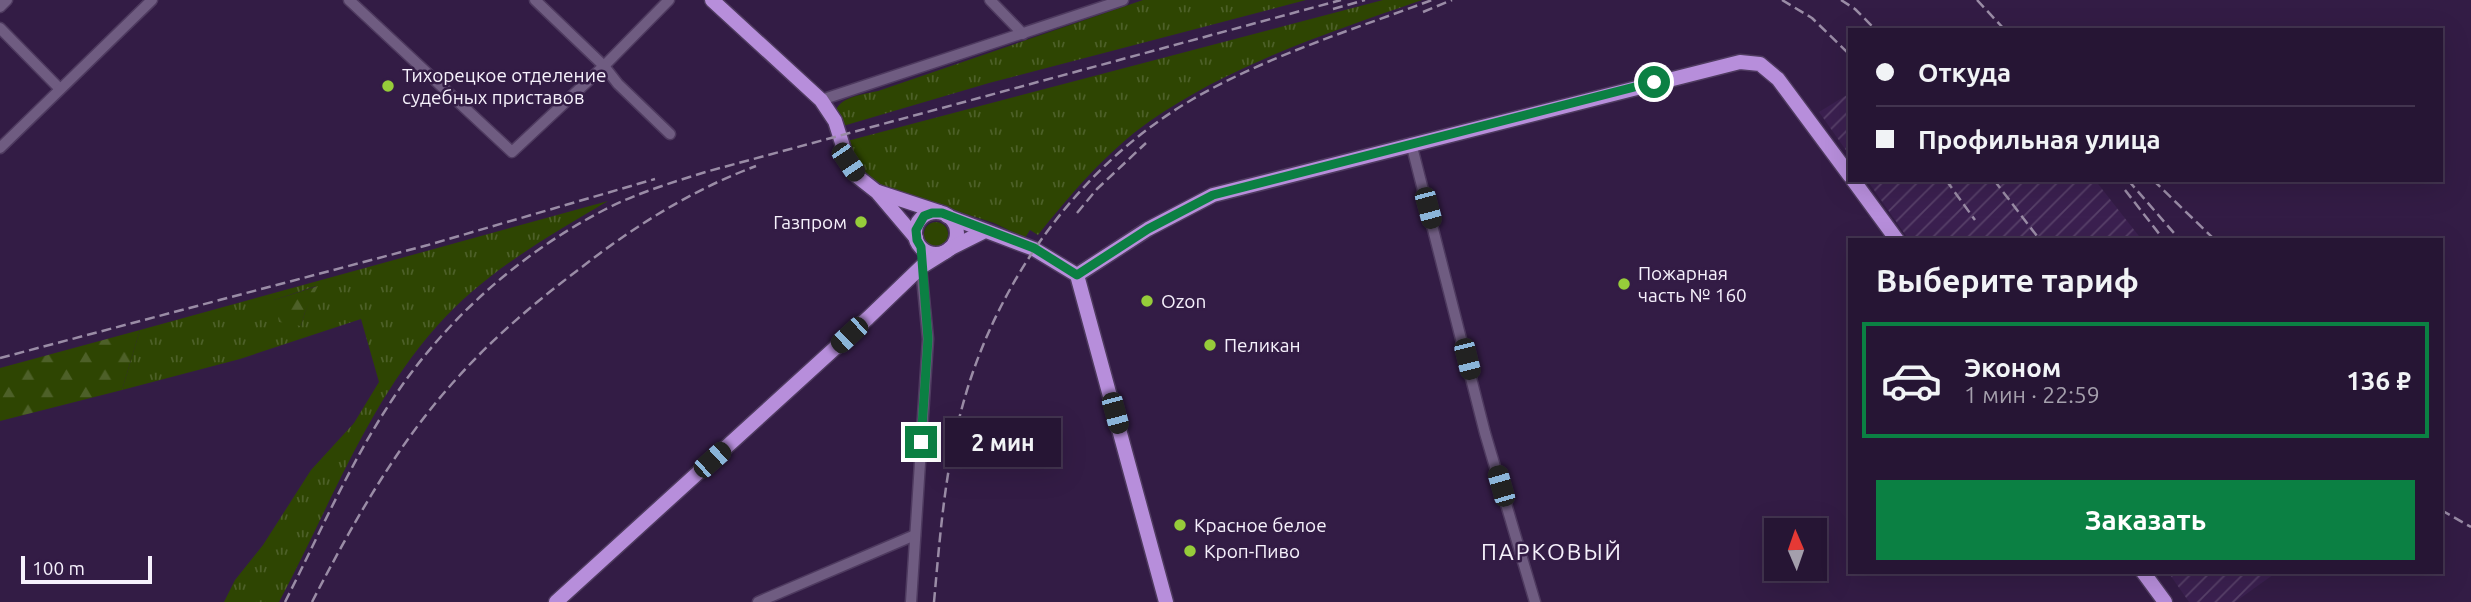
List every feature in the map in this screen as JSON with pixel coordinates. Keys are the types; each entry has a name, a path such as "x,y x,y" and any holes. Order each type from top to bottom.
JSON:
{"main road":[{"path":"712,0 821,100 835,121 848,162 858,177 877,192 919,242 931,253 947,251 955,242 957,232 954,223 944,214 932,213 923,218 916,228 919,242 921,267"},
{"path":"1077,275 1148,229 1213,195 1740,62 1759,64 1778,79 1848,174"},
{"path":"1854,182 1896,238"},
{"path":"877,192 1034,248 1077,275 1166,602"},
{"path":"556,602 869,318 921,267 985,231"},
{"path":"2144,574 2165,602"}],"street":[{"path":"0,7 6,0"},
{"path":"0,148 152,0"},
{"path":"349,0 512,152 604,66 669,0"},
{"path":"535,0 670,134"},
{"path":"990,0 1023,34"},
{"path":"821,100 1123,0"},
{"path":"0,28 60,89"},
{"path":"1411,143 1485,433 1535,602"},
{"path":"911,602 928,339 921,267"},
{"path":"758,602 915,535"}],"shaded area":[{"path":"1848,94 1848,153 1819,112"},
{"path":"1868,182 2097,182 2140,238 1908,238"},
{"path":"2169,574 2274,574 2235,602 2189,602"}],"green space":[{"path":"1143,0 1306,0 989,83 843,126 836,110 839,105 854,96 878,91"},
{"path":"1383,0 1422,0 1247,66 1181,101 1134,133 1104,160 1038,235 1030,230 1025,238 994,223 906,195 875,182 853,160 847,141"},
{"path":"608,201 496,272 437,326 389,390 369,424 279,602 224,602 235,580 263,545 311,470 354,423 379,382 361,319 240,359 122,390 140,330","holes":["316,286 301,326 274,300"]},
{"path":"936,222 945,225 948,234 945,243 936,246 927,243 924,234 927,225"},
{"path":"318,286 301,326 279,322 274,300"},
{"path":"140,330 122,390 0,421 0,368"}],"railway":[{"path":"285,602 362,449 413,371 460,316 514,268 542,247 604,210 629,198 709,171 1341,0"},
{"path":"1333,9 1365,0"},
{"path":"934,602 952,453 963,404 978,358 1021,270 1080,191 1152,126 1193,99 1250,70 1310,45 1432,0"},
{"path":"1423,12 1452,0"},
{"path":"1782,0 1812,18 1848,53"},
{"path":"1841,0 1855,9 1874,28"},
{"path":"1977,0 2003,28"},
{"path":"1077,213 1097,189 1146,143"},
{"path":"312,602 360,513 396,456 437,401 488,346 549,292 623,237 687,197 756,166"},
{"path":"0,358 428,245 655,179"},
{"path":"1947,182 1975,220"},
{"path":"1996,182 2038,238"},
{"path":"2130,182 2178,238"},
{"path":"2155,182 2213,238"},
{"path":"2125,190 2162,238"},
{"path":"2443,511 2471,527"}],"place":[{"name":"Тихорецкое отделение судебных приставов","path":"388,86"},
{"name":"Газпром","path":"861,222"},
{"name":"Пожарная часть № 160","path":"1624,284"},
{"name":"Ozon","path":"1147,301"},
{"name":"Пеликан","path":"1210,345"},
{"name":"Красное белое","path":"1180,525"},
{"name":"Кроп-Пиво","path":"1190,551"}],"district":[{"name":"ПАРКОВЫЙ","path":"1552,552"}],"route":[{"path":"921,442 928,339 921,247 916,228 920,220 928,214 942,213 1034,248 1077,275 1148,229 1213,195 1654,82"}]}
